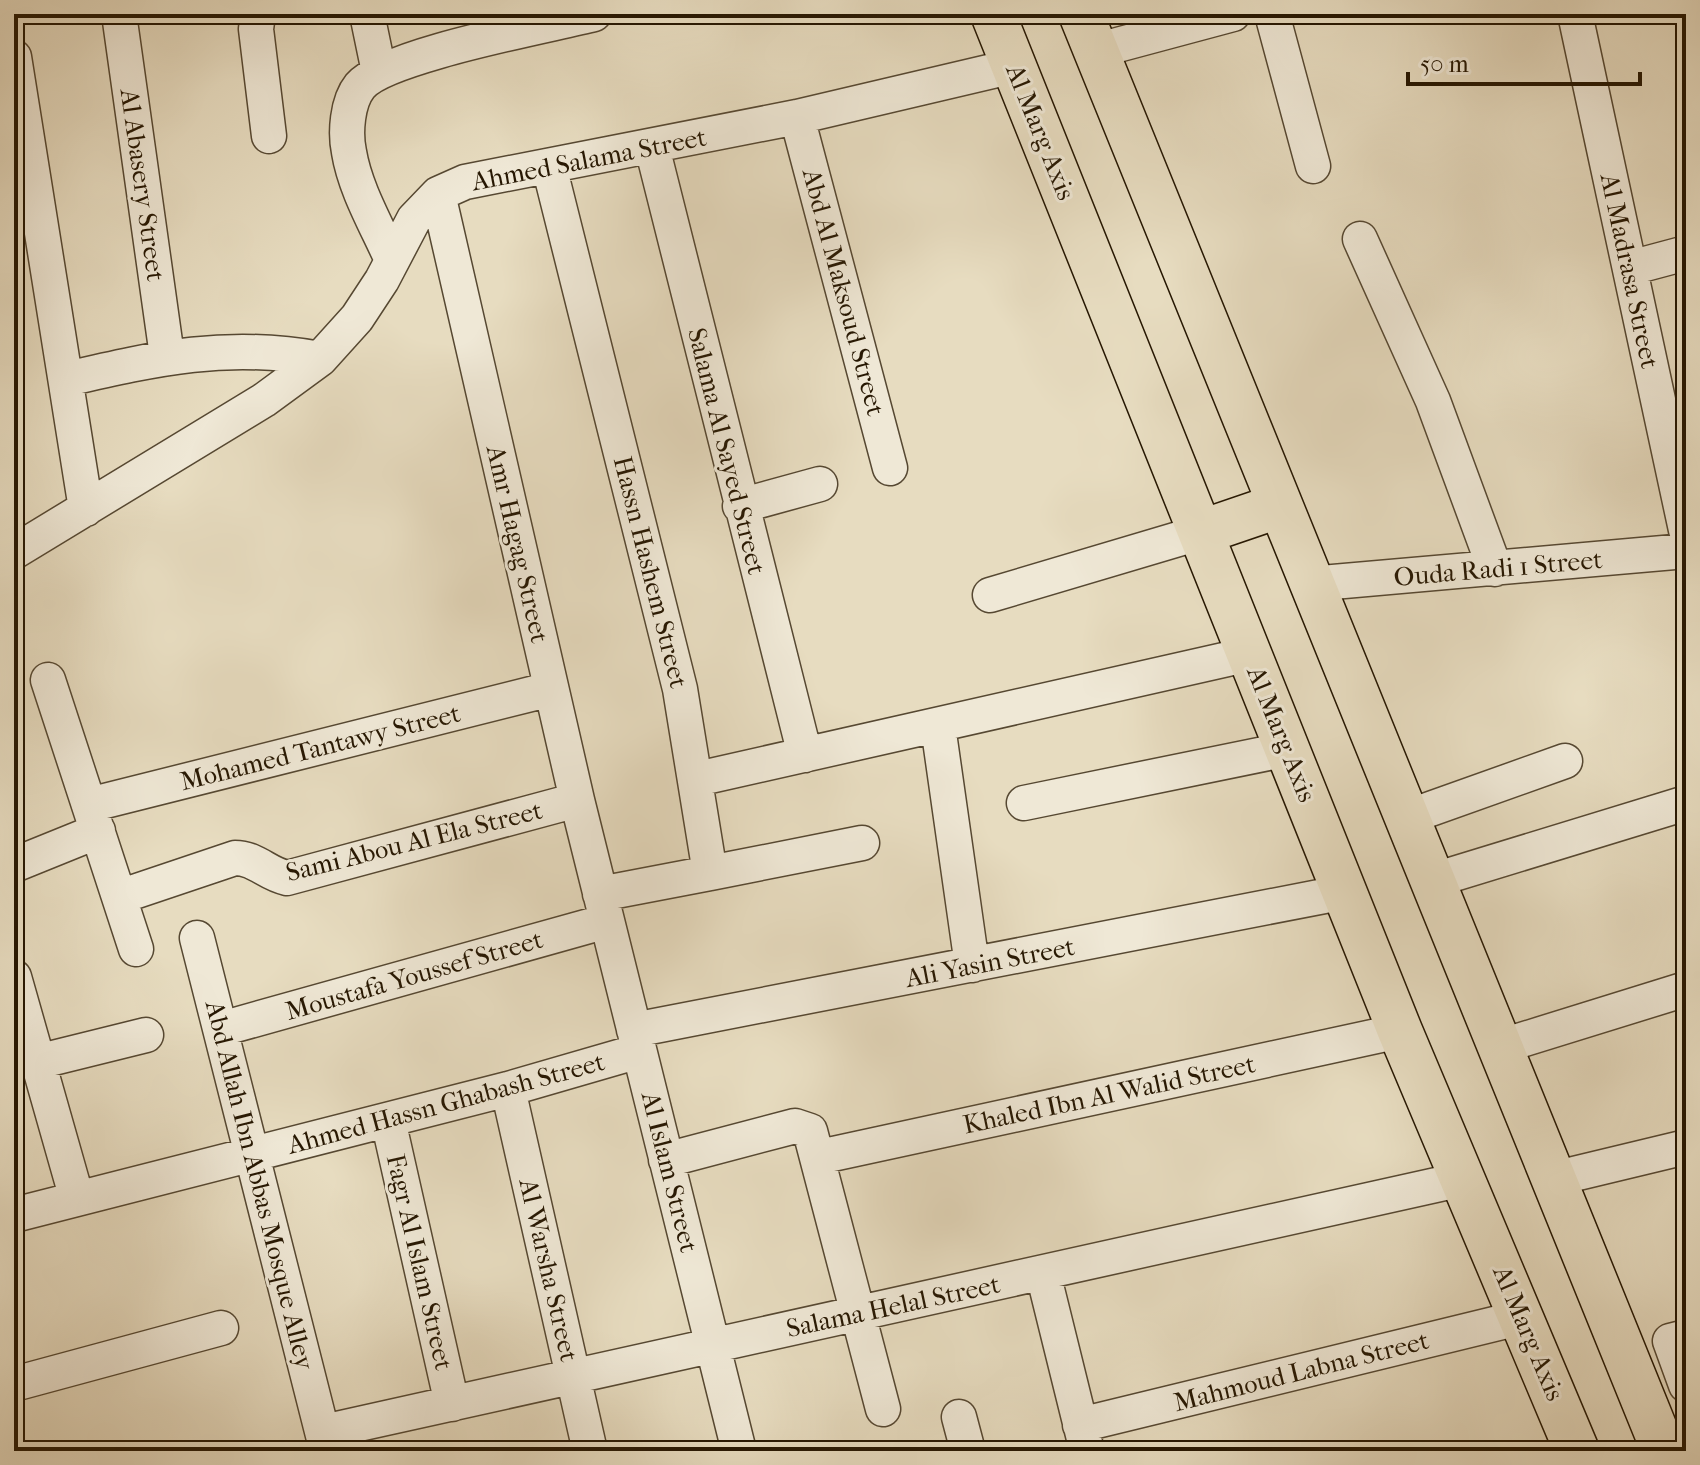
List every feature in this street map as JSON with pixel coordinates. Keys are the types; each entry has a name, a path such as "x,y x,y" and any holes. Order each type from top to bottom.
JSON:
{"main road":[{"name":"Al Marg Axis","path":"993,14 1400,1031 1523,1317 1573,1450"},
{"path":"1088,32 1664,1451"},
{"path":"1202,532 1278,506"}],"street":[{"name":"Al Abasery Street","path":"119,14 167,356"},
{"path":"258,14 256,29 269,136"},
{"path":"367,14 379,72"},
{"path":"392,260 348,151 349,112 359,87 379,72 427,56 594,14"},
{"path":"1088,32 1233,14"},
{"path":"1272,14 1313,166"},
{"name":"Al Madrasa Street","path":"1575,14 1686,529"},
{"path":"14,57 86,509"},
{"name":"Ahmed Salama Street","path":"14,552 264,400 320,359 357,318 414,219 438,194 465,182 797,117 1014,66"},
{"name":"Abd Al Maksoud Street","path":"797,117 890,468"},
{"name":"Salama Al Sayed Street","path":"652,147 805,755"},
{"name":"Hassn Hashem Street","path":"549,166 660,600 697,779 710,873"},
{"name":"Amr Hagag Street","path":"438,194 604,908"},
{"path":"1360,239 1433,401 1495,569"},
{"path":"1630,268 1686,253"},
{"path":"67,379 167,356 241,349 320,359"},
{"path":"740,506 820,484"},
{"path":"990,595 1202,532"},
{"name":"Ouda Radi 1 Street","path":"1310,584 1686,551"},
{"path":"697,779 1250,654"},
{"path":"48,680 136,949"},
{"name":"Mohamed Tantawy Street","path":"14,865 93,818 551,689"},
{"path":"938,726 972,965"},
{"path":"1024,803 1288,749"},
{"path":"1405,818 1565,761"},
{"name":"Sami Abou Al Ela Street","path":"119,897 235,858 246,858 271,875 287,878 577,800"},
{"path":"1431,881 1686,803"},
{"path":"604,908 710,873 862,843"},
{"name":"Ali Yasin Street","path":"637,1041 972,965 1345,892"},
{"name":"Moustafa Youssef Street","path":"221,1029 604,908"},
{"name":"Al Islam Street","path":"604,908 739,1451"},
{"name":"Abd Allah Ibn Abbas Mosque Alley","path":"197,938 325,1442"},
{"path":"14,977 77,1199"},
{"path":"1499,1047 1686,989"},
{"name":"Khaled Ibn Al Walid Street","path":"819,1157 1400,1031"},
{"path":"37,1062 146,1035"},
{"name":"Ahmed Hassn Ghabash Street","path":"14,1215 508,1089 637,1041"},
{"name":"Al Warsha Street","path":"508,1089 590,1451"},
{"name":"Fagr Al Islam Street","path":"388,1120 452,1404"},
{"path":"666,1160 801,1125 813,1135 883,1409"},
{"path":"1553,1179 1686,1147"},
{"name":"Salama Helal Street","path":"325,1442 452,1404 1463,1179"},
{"path":"1043,1273 1083,1438"},
{"name":"Mahmoud Labna Street","path":"1083,1438 1523,1317"},
{"path":"14,1384 221,1328"},
{"path":"1686,1337 1670,1341 1686,1385"},
{"path":"959,1417 968,1451"}]}
